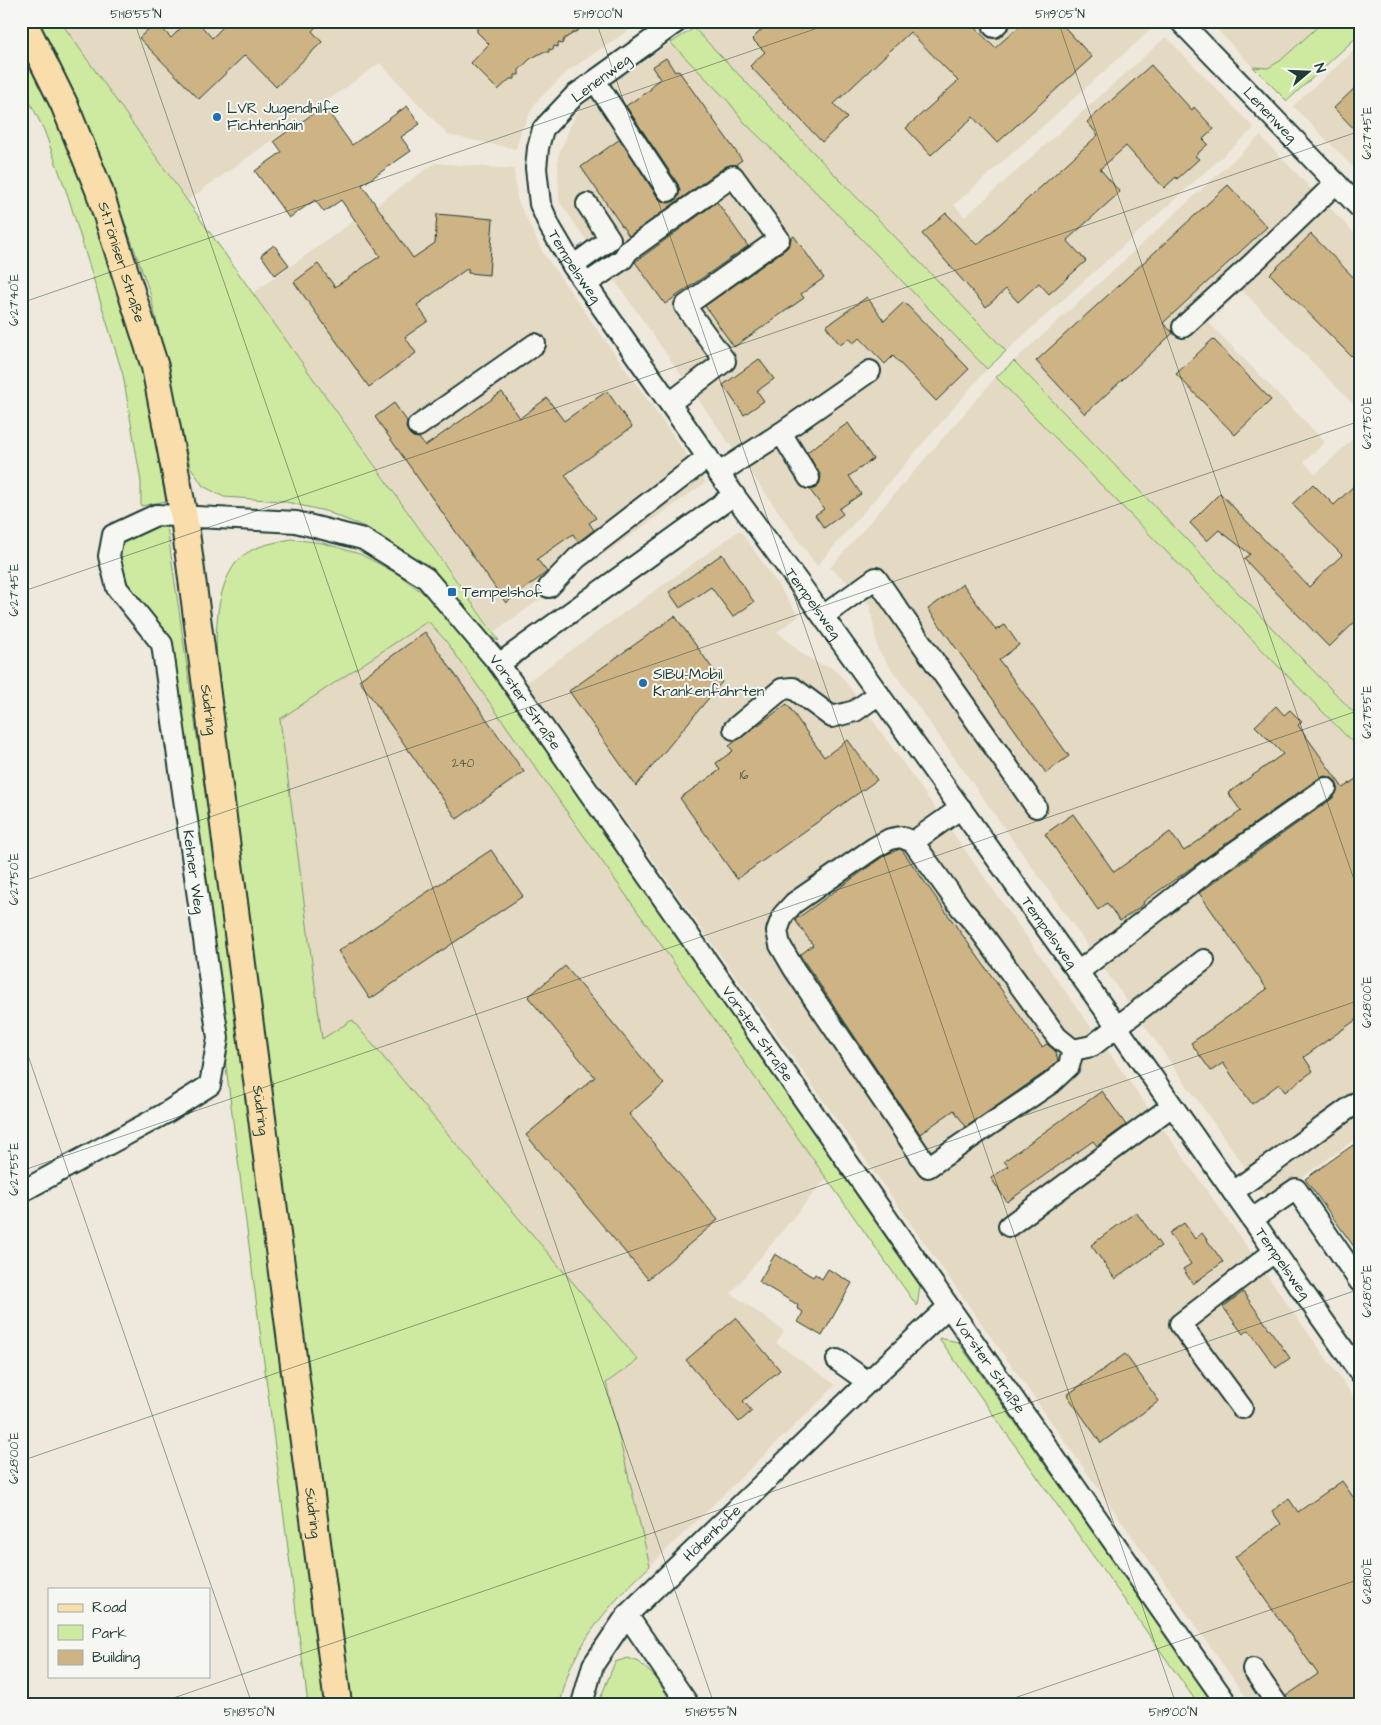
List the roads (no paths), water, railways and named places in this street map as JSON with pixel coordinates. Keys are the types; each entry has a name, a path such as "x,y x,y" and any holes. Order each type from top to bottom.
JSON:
{"main road":[{"name":"St.Töniser Straße","path":"23,21 64,104 99,190 155,367 184,517"},
{"name":"Südring","path":"184,517 338,1704"}],"street":[{"name":"Lenenweg","path":"537,177 538,148 543,129 576,95 678,21"},
{"name":"Lenenweg","path":"1180,21 1360,208"},
{"path":"595,81 668,191"},
{"path":"586,284 623,259 628,250 733,176 779,239 685,306 725,361 670,403"},
{"name":"Tempelsweg","path":"537,177 540,204 550,227 586,284 734,495 961,808 1358,1368"},
{"path":"1183,327 1336,183"},
{"path":"574,266 610,239 587,204"},
{"path":"418,426 535,344"},
{"path":"549,587 577,558 713,465 781,433 870,371"},
{"path":"781,433 809,478"},
{"path":"500,664 734,495"},
{"name":"Kehner Weg","path":"21,1192 164,1114 210,1085 218,1038 162,644 117,588 109,556 113,535 156,515 184,517"},
{"name":"Vorster Straße","path":"184,517 296,522 363,539 426,578 500,664 1227,1704"},
{"path":"823,616 876,578 1036,807"},
{"path":"734,729 782,688 793,688 832,717 855,711 879,694"},
{"path":"1078,972 1210,870 1326,788"},
{"path":"914,842 961,808"},
{"path":"901,837 914,842 1057,1037 1073,1050 1069,1066 1051,1083 928,1167 794,969 780,945 777,932 783,916 794,903 874,848 890,839 901,837"},
{"path":"1073,1050 1092,1046 1204,960"},
{"path":"1233,1192 1360,1100"},
{"path":"1009,1226 1172,1106"},
{"path":"1252,1220 1296,1189 1360,1282"},
{"path":"1242,1408 1180,1324 1274,1252"},
{"name":"Höhenhöfe","path":"582,1704 593,1665 627,1615 948,1307"},
{"path":"837,1360 868,1382"},
{"path":"627,1615 688,1704"},
{"path":"1252,1669 1277,1704"}],"place":[{"name":"LVR Jugendhilfe Fichtenhain","path":"217,117"},
{"name":"Tempelshof","path":"452,592"},
{"name":"SIBU-Mobil Krankenfahrten","path":"643,683"}]}
